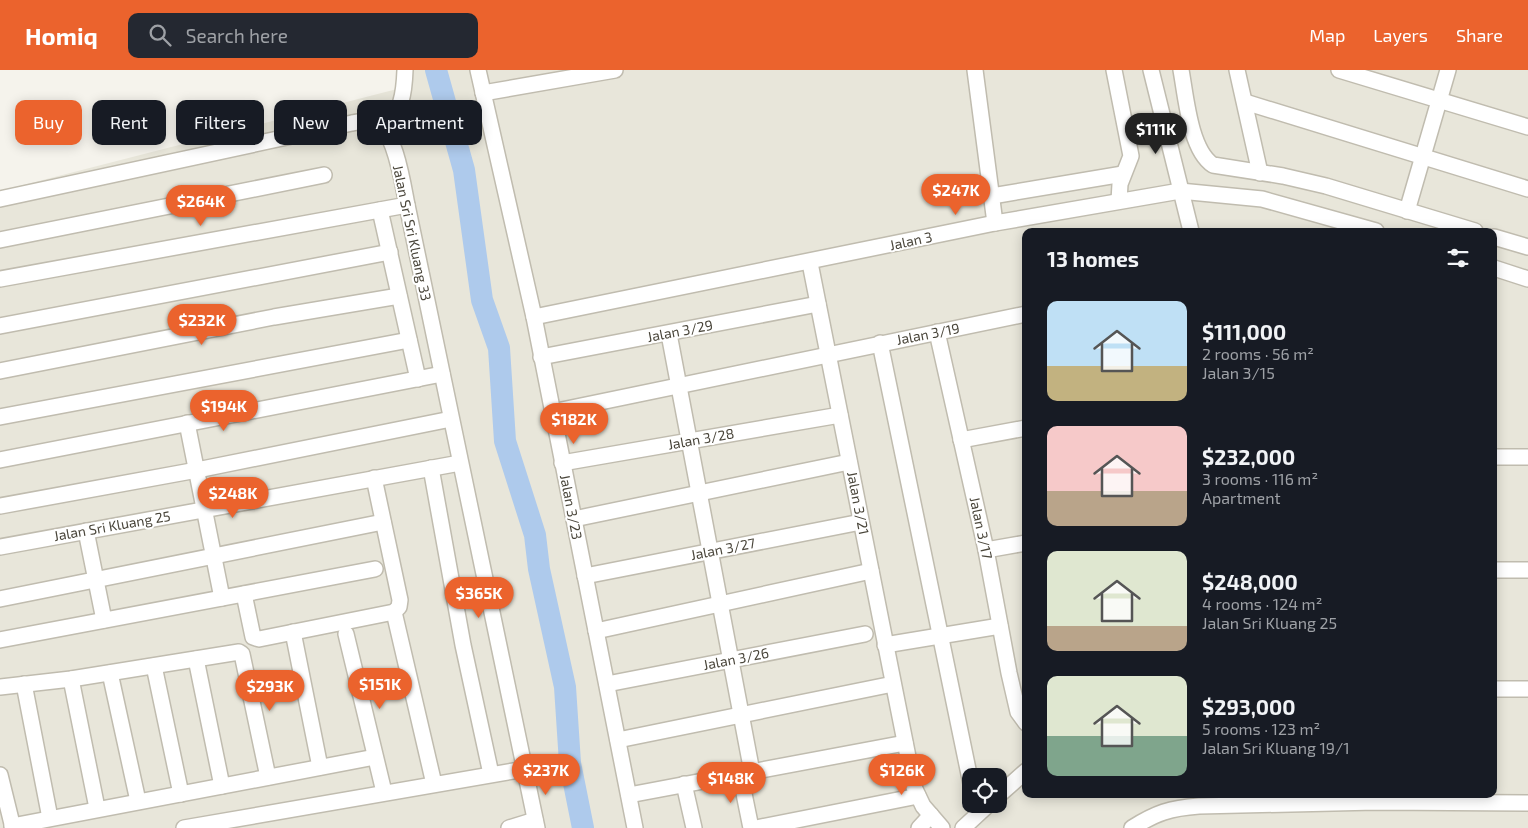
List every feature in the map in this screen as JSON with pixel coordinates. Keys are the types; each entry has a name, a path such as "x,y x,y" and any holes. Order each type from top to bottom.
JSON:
{"street":[{"path":"403,100 405,70"},
{"name":"Jalan 3/23","path":"478,70 534,317 636,828"},
{"path":"483,93 615,70"},
{"path":"975,70 996,223"},
{"path":"1114,70 1132,156 1123,174 1119,201"},
{"path":"1150,70 1189,228"},
{"path":"1181,70 1192,125 1205,160 1213,165 1326,186 1465,228"},
{"path":"1237,70 1260,173"},
{"path":"1338,70 1528,127"},
{"path":"1407,211 1448,70"},
{"path":"1244,102 1528,189"},
{"path":"0,199 357,122"},
{"name":"Jalan Sri Sri Kluang 33","path":"393,145 408,205 536,824"},
{"path":"992,196 1123,174"},
{"path":"0,240 324,175"},
{"name":"Jalan 3","path":"534,317 996,223 1180,191 1262,199 1345,226 1357,228"},
{"path":"0,279 408,205"},
{"path":"380,210 418,379"},
{"path":"1497,238 1528,247"},
{"path":"0,326 390,252"},
{"name":"Jalan 3/21","path":"810,262 830,354 840,415 885,645 918,796"},
{"path":"1497,269 1528,279"},
{"path":"0,371 274,317 399,296"},
{"name":"Jalan 3/29","path":"541,357 670,334 818,304"},
{"name":"Jalan 3/19","path":"552,412 679,384 1022,315"},
{"name":"Jalan 3/17","path":"937,332 986,550 1018,712 1022,718"},
{"path":"670,334 742,716 751,828"},
{"path":"0,417 409,340"},
{"path":"880,344 968,768"},
{"path":"0,460 442,374"},
{"name":"Jalan 3/28","path":"562,463 840,415"},
{"path":"0,506 197,470 451,419"},
{"path":"187,423 222,598"},
{"path":"961,440 1022,429"},
{"path":"1497,458 1528,457"},
{"path":"574,520 849,462"},
{"name":"Jalan Sri Kluang 25","path":"0,547 460,463"},
{"path":"432,468 463,645 491,774"},
{"path":"244,594 253,636 259,639 394,612 400,607 374,478"},
{"path":"0,599 383,522"},
{"name":"Jalan 3/27","path":"585,576 861,522"},
{"path":"86,531 104,620"},
{"path":"986,550 1022,544"},
{"path":"0,640 375,569"},
{"path":"1497,570 1528,570"},
{"path":"596,631 871,571"},
{"path":"394,612 434,784"},
{"path":"885,645 940,634 1000,626"},
{"path":"293,632 320,768"},
{"path":"346,634 384,792"},
{"name":"Jalan 3/26","path":"607,684 865,634"},
{"path":"0,687 71,679 239,652 242,654 268,777"},
{"path":"196,659 222,786"},
{"path":"154,666 181,794"},
{"path":"110,673 138,801"},
{"path":"71,679 97,808"},
{"path":"24,684 50,818"},
{"path":"618,740 894,684"},
{"path":"1497,689 1528,689"},
{"path":"629,795 905,743"},
{"path":"0,775 12,827 97,808 375,757"},
{"path":"184,828 210,826 384,792 526,769"},
{"path":"1007,788 1022,775"},
{"path":"684,784 694,828"},
{"path":"756,828 918,796 942,828"},
{"path":"1132,828 1151,816 1172,808 1199,806 1376,802 1528,804"},
{"path":"963,828 977,813"},
{"path":"919,828 931,815"},
{"path":"510,828 536,824"}],"shaded area":[{"path":"406,70 1528,70 1528,828 0,828 0,191 179,145 264,145 264,123 274,121 274,145 347,145 347,102 401,88"}],"waterway":[{"path":"436,70 464,170 482,300 499,348 505,441 535,535 539,569 565,687 570,763 583,828"}]}
